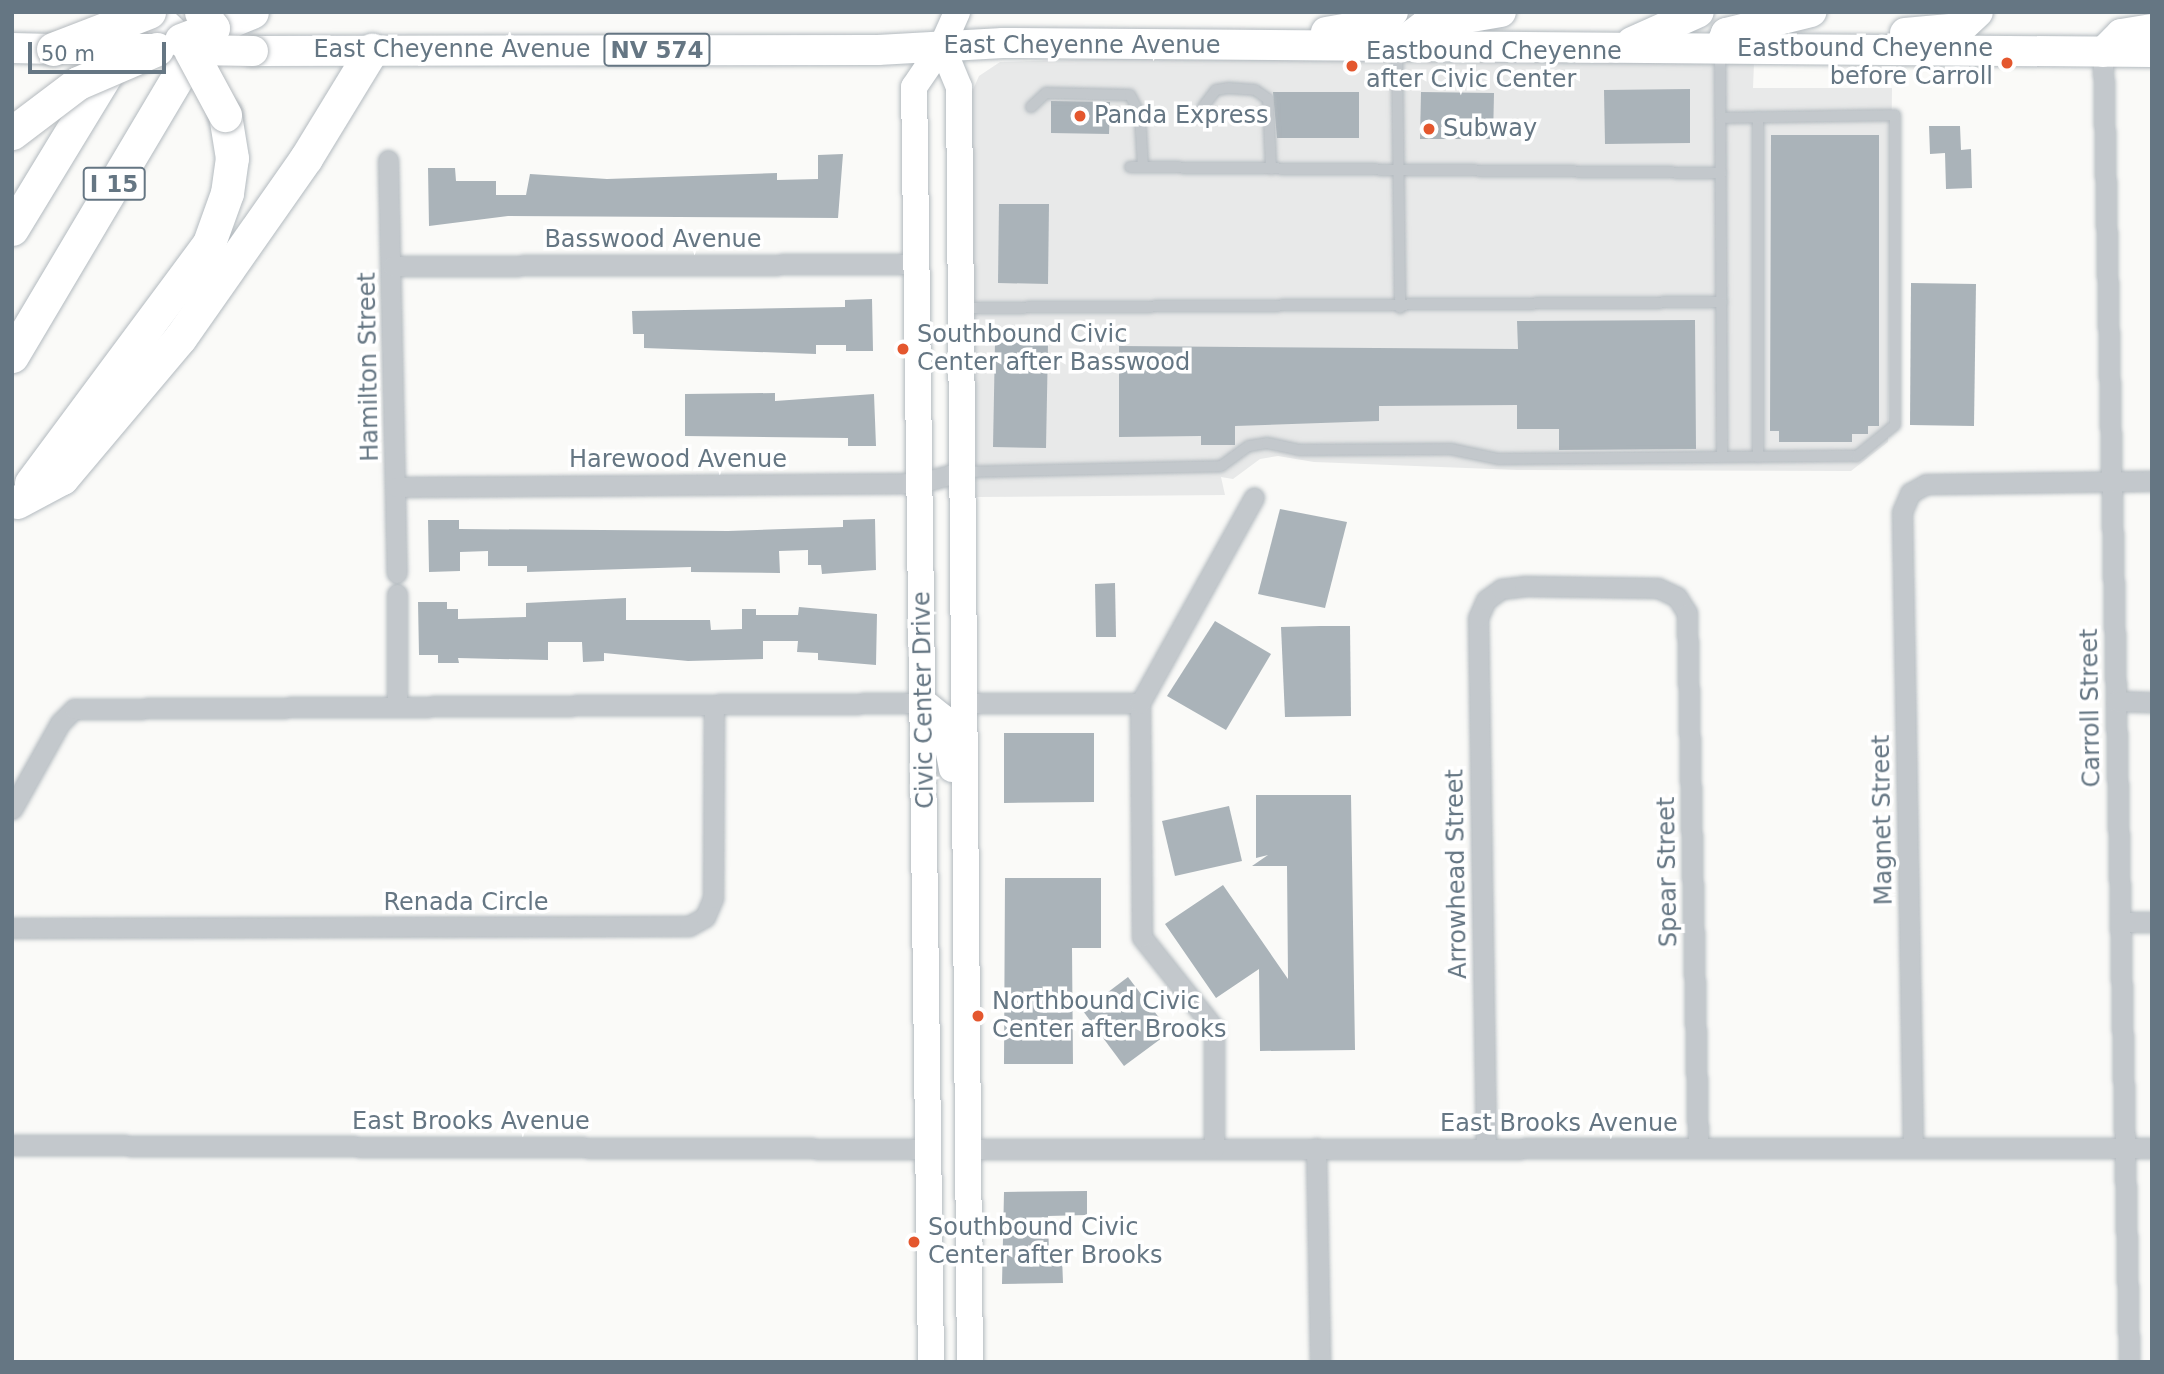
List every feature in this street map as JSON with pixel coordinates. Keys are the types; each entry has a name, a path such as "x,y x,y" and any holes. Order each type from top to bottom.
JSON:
{"highway":[{"name":"I 15","path":"12,229 143,12"},
{"path":"53,49 150,12 193,32 253,51"},
{"path":"12,133 78,83 193,32 252,12"},
{"name":"I 15","path":"12,356 193,32"},
{"path":"15,505 209,243 227,193 232,158 225,115 193,32"},
{"path":"15,505 62,478 180,338 306,158 372,50"}],"main road":[{"name":"Civic Center Drive","path":"931,1362 925,703 914,264 914,88 942,46 957,12"},
{"path":"1254,45 1383,22 1393,12"},
{"path":"1396,46 1425,25 1501,12"},
{"path":"1615,48 1699,12"},
{"path":"1720,48 1726,33 1811,12"},
{"path":"1829,50 1858,34 1961,28 1978,12"},
{"path":"2103,52 2121,34 2152,29"},
{"path":"12,48 53,49 193,32"},
{"name":"East Cheyenne Avenue","path":"253,51 1254,45 2152,52"},
{"name":"Civic Center Drive","path":"942,46 959,87 960,472 970,1362"},
{"path":"923,596 944,686 963,703"},
{"path":"925,703 942,718 964,828"},
{"path":"929,1032 945,1051 947,1117 966,1149"},
{"path":"930,1149 948,1159 952,1205 967,1210"}],"street":[{"name":"Carroll Street","path":"2103,52 2129,1362"},
{"name":"Hamilton Street","path":"388,160 397,573"},
{"name":"Basswood Avenue","path":"392,266 914,264"},
{"name":"Harewood Avenue","path":"396,487 920,483 960,472"},
{"path":"2111,481 2152,481"},
{"name":"Magnet Street","path":"1913,1148 1902,512 1910,494 1926,484 2111,481"},
{"path":"1214,1149 1214,1028 1142,937 1140,703 1254,496"},
{"name":"Arrowhead Street","path":"1486,1148 1478,618 1486,600 1501,589 1524,586 1658,588 1677,597"},
{"path":"397,594 397,705"},
{"name":"Spear Street","path":"1677,597 1687,613 1698,1148"},
{"path":"2116,701 2152,702"},
{"path":"12,808 60,723 74,709 925,703"},
{"path":"963,703 1140,703"},
{"name":"Renada Circle","path":"12,928 688,926 705,917 713,898 715,705"},
{"path":"2120,922 2152,922"},
{"name":"East Brooks Avenue","path":"12,1145 930,1149"},
{"name":"East Brooks Avenue","path":"966,1149 2152,1147"},
{"path":"1316,1148 1320,1362"}],"lane":[{"path":"1396,46 1400,308"},
{"path":"1720,48 1722,457"},
{"path":"1203,107 1216,90 1228,88 1255,90 1268,99 1271,169"},
{"path":"1031,107 1046,93 1130,95 1140,116 1143,167"},
{"path":"960,472 1221,466 1249,446 1267,443 1299,450 1451,449 1498,459 1857,457 1895,425 1895,116 1721,118"},
{"path":"1758,117 1758,457"},
{"path":"1130,167 1721,173"},
{"path":"959,308 1400,308 1503,301 1722,302"}],"shaded area":[{"path":"1144,58 1754,63 1753,88 1892,88 1888,442 1851,471 1517,470 1314,462 1278,456 1260,459 1233,479 1221,477 1225,495 976,497 971,94 979,76 1000,62"}],"building":[{"path":"1690,89 1690,143 1605,144 1604,90"},
{"path":"1273,92 1359,92 1359,138 1277,138"},
{"path":"1421,92 1494,93 1493,139 1420,139"},
{"name":"Panda Express","path":"1051,101 1110,102 1109,134 1051,133"},
{"path":"1929,126 1960,126 1961,150 1971,149 1972,188 1946,189 1945,153 1930,154"},
{"path":"1771,135 1879,135 1879,426 1868,426 1868,434 1852,434 1852,442 1779,442 1779,431 1770,431"},
{"path":"843,154 838,218 508,216 429,226 428,168 455,168 456,181 496,181 496,195 526,195 530,174 607,179 777,173 777,180 818,179 818,155"},
{"path":"999,204 1049,204 1048,284 998,283"},
{"path":"1911,283 1976,284 1974,426 1910,425"},
{"path":"872,299 873,351 846,351 846,345 816,345 816,354 644,348 644,334 633,334 632,311 845,307 845,300"},
{"path":"1695,320 1696,449 1559,450 1559,429 1517,429 1517,405 1379,406 1379,421 1235,426 1235,445 1201,445 1201,436 1119,437 1119,346 1518,349 1517,321"},
{"path":"995,342 1048,343 1046,448 993,447"},
{"path":"775,393 775,401 874,394 876,446 848,446 848,438 685,436 685,394"},
{"path":"1280,509 1347,522 1325,608 1258,594"},
{"path":"875,519 876,570 822,574 821,565 808,565 808,550 779,551 780,573 691,572 691,567 527,572 527,566 488,566 488,551 460,552 460,571 429,572 428,520 459,520 459,529 728,531 843,527 843,520"},
{"path":"1115,583 1116,637 1096,637 1095,584"},
{"path":"626,598 626,620 710,620 711,630 742,629 742,609 756,609 756,615 798,615 799,607 877,614 876,665 818,660 818,653 797,652 798,641 763,641 763,659 688,661 604,653 604,661 583,662 582,642 548,642 548,660 458,658 459,663 438,663 438,655 419,655 418,602 447,602 447,609 458,609 458,619 526,617 526,603"},
{"path":"1215,621 1271,654 1226,730 1167,696"},
{"path":"1350,626 1351,716 1285,717 1281,627"},
{"path":"1004,733 1094,733 1094,802 1004,803"},
{"path":"1256,795 1351,795 1355,1050 1260,1051 1259,969 1216,998 1165,924 1223,885 1288,979 1287,866 1252,866 1268,855 1256,858"},
{"path":"1229,806 1242,861 1175,876 1162,821"},
{"path":"1005,878 1101,878 1101,948 1072,948 1073,1064 1004,1064"},
{"path":"1128,977 1170,1032 1124,1066 1083,1011"},
{"path":"1087,1191 1087,1215 1048,1216 1049,1256 1062,1256 1063,1283 1002,1284 1004,1192"}],"place":[{"name":"Eastbound Cheyenne before Carroll","path":"2007,63"},
{"name":"Eastbound Cheyenne after Civic Center","path":"1352,66"},
{"name":"Panda Express","path":"1080,116"},
{"name":"Subway","path":"1429,129"},
{"name":"Southbound Civic Center after Basswood","path":"903,349"},
{"name":"Northbound Civic Center after Brooks","path":"978,1016"},
{"name":"Southbound Civic Center after Brooks","path":"914,1242"}]}
